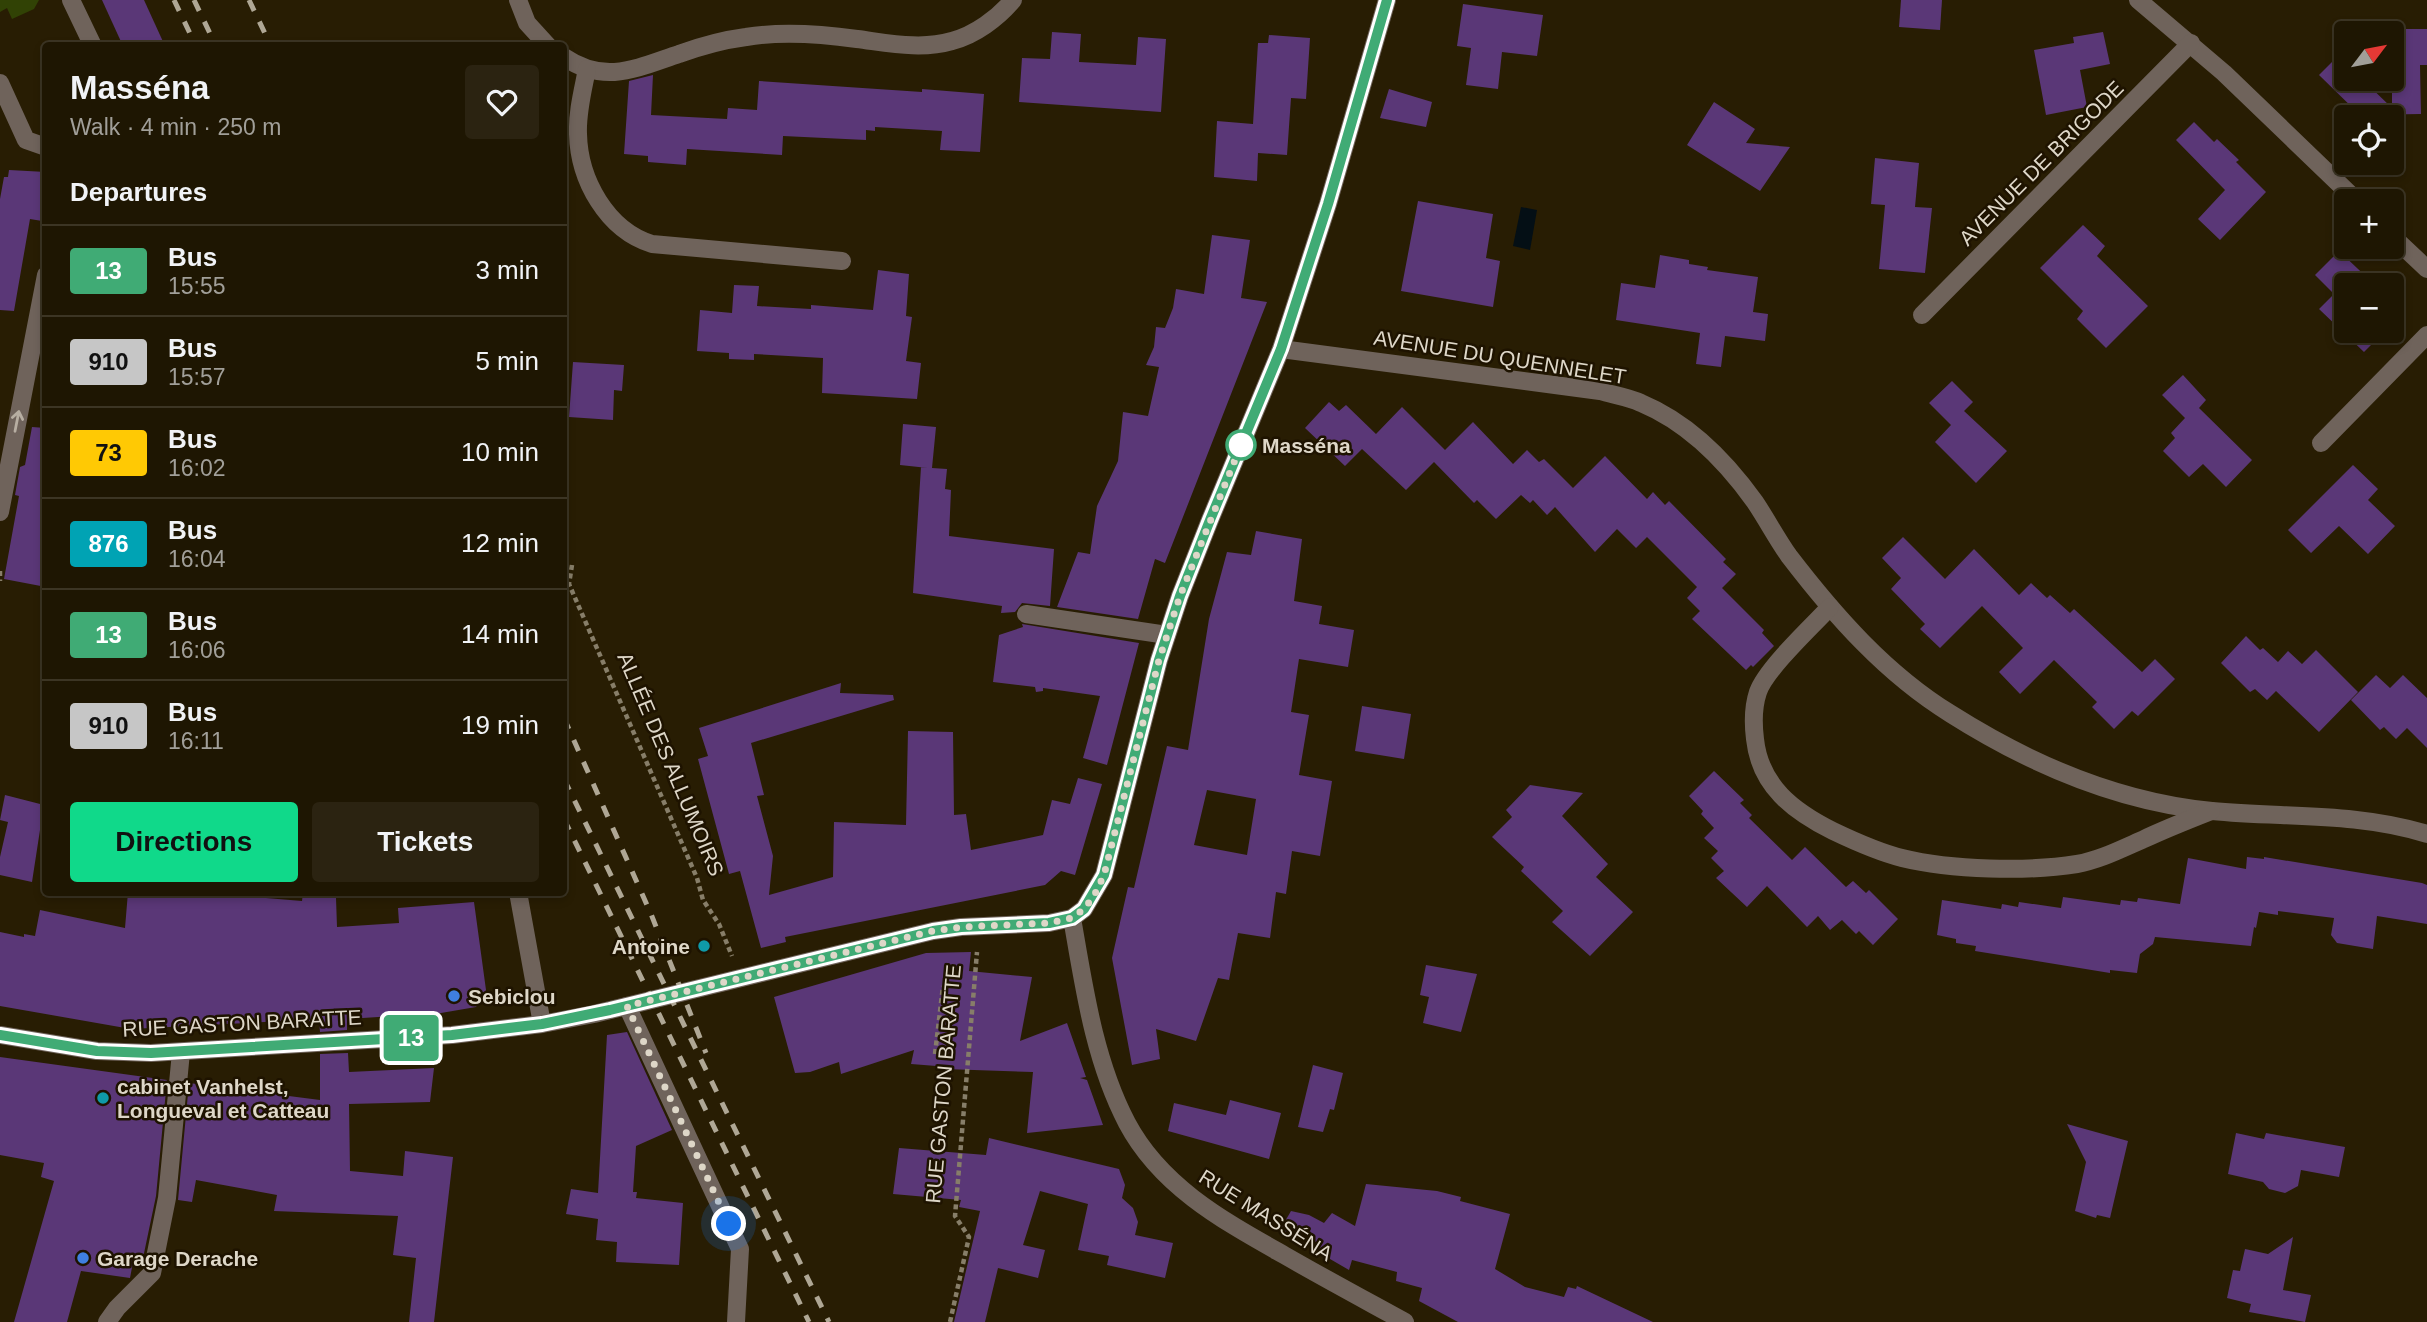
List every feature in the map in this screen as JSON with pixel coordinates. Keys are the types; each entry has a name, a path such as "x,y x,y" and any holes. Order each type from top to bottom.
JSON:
{"street":[{"path":"71,0 91,42"},
{"path":"518,0 527,23 543,42"},
{"path":"567,59 587,69 607,73 640,69 698,47 749,36 810,34 932,45 954,41 975,32 993,20 1013,0"},
{"path":"1072,918 1084,909 1104,875 1167,635 1210,520 1281,349 1328,204 1387,0"},
{"path":"2138,0 2192,43 2344,189"},
{"name":"AVENUE DE BRIGODE","path":"1922,315 2192,43"},
{"path":"587,69 579,113 580,153 585,173 596,196 624,232 652,244 842,261"},
{"path":"0,83 26,140 42,146"},
{"path":"2404,247 2427,269"},
{"path":"0,512 42,296"},
{"path":"2321,443 2427,335"},
{"name":"AVENUE DU QUENNELET","path":"1281,349 1600,391 1640,402 1699,438 1730,468 1787,552 1830,607 1900,678 1949,713 1993,739 2054,770 2167,804 2211,811 2347,818 2427,834"},
{"name":"AVENUE DU QUENNELET","path":"1830,607 1769,674 1759,690 1754,709 1756,754 1766,777 1783,800 1807,818 1865,846 1905,859 1965,867 2037,868 2079,864 2211,811"},
{"path":"1026,614 1167,635"},
{"path":"519,896 542,1024"},
{"name":"RUE GASTON BARATTE","path":"0,1035 97,1051 137,1053 452,1035 542,1024 627,1006 933,931 1049,923 1072,918"},
{"name":"RUE MASSÉNA","path":"1072,918 1092,1025 1109,1082 1127,1123 1143,1149 1164,1174 1187,1195 1234,1226 1405,1322"},
{"path":"627,1006 740,1249 736,1322"},
{"path":"107,1322 117,1308 152,1273 167,1198 181,1052"}],"path":[{"name":"ALLÉE DES ALLUMOIRS","path":"572,565 569,584 697,878 703,900 724,936 739,978"},
{"path":"0,571 0,581"},
{"name":"RUE GASTON BARATTE","path":"950,1322 969,1237 955,1216 979,926"},
{"name":"RUE GASTON BARATTE","path":"935,1054 943,986"}],"green space":[{"path":"0,0 39,0 34,9 12,19 7,8 0,12"}],"shaded area":[{"path":"1521,207 1537,210 1530,250 1513,246"}],"building":[{"path":"102,0 144,0 163,42 121,42"},
{"path":"1901,0 1942,0 1940,30 1899,27"},
{"path":"1463,4 1543,15 1537,56 1502,52 1498,89 1466,85 1471,48 1457,46"},
{"path":"2404,29 2427,29 2427,65 2420,65 2421,114 2404,114 2404,105 2392,105 2392,91 2404,91"},
{"path":"1052,32 1081,34 1079,62 1136,65 1138,37 1166,39 1161,112 1019,102 1022,58 1050,59"},
{"path":"2103,32 2110,64 2080,70 2087,107 2046,115 2034,50 2074,43 2073,37"},
{"path":"1269,35 1310,38 1306,99 1291,98 1287,155 1258,153 1257,181 1214,177 1217,121 1253,124 1258,43 1268,43"},
{"path":"2334,60 2334,90 2319,75"},
{"path":"653,75 651,115 727,119 728,108 757,110 759,81 984,94 980,152 940,150 942,131 875,127 875,131 866,130 866,140 783,136 782,155 687,149 686,165 648,162 648,156 624,154 629,81"},
{"path":"1389,89 1432,102 1426,127 1380,118"},
{"path":"2335,91 2374,91 2389,105 2350,105"},
{"path":"1714,102 1755,129 1746,143 1790,147 1760,191 1687,145"},
{"path":"2194,122 2214,142 2217,139 2239,160 2236,162 2266,192 2220,240 2198,219 2225,190 2176,140"},
{"path":"1875,158 1919,163 1915,207 1932,208 1925,273 1879,269 1885,205 1871,204"},
{"path":"9,170 42,172 42,221 30,219 14,311 0,310 0,199 4,177 8,177"},
{"path":"1418,201 1493,214 1486,258 1500,261 1493,307 1401,291"},
{"path":"2083,225 2105,246 2097,256 2148,306 2106,348 2077,319 2083,311 2040,268"},
{"path":"1212,235 1250,240 1241,298 1267,302 1165,563 1155,559 1138,619 1057,607 1078,552 1090,554 1097,506 1118,461 1123,412 1148,416 1159,367 1146,365 1154,347 1156,327 1165,328 1173,308 1176,289 1204,294"},
{"path":"1660,255 1689,260 1689,264 1708,267 1707,270 1758,277 1753,312 1768,314 1765,341 1725,336 1721,367 1696,364 1700,333 1616,320 1621,283 1655,288"},
{"path":"2334,256 2334,259 2347,259 2362,273 2334,273 2334,294 2315,275"},
{"path":"878,270 909,274 906,316 912,317 906,361 921,363 917,399 822,393 823,358 754,354 754,360 729,359 729,353 697,351 700,310 732,313 734,285 759,286 757,306 811,309 811,305 873,310"},
{"path":"2334,294 2334,323 2319,309"},
{"path":"2355,343 2373,343 2364,352"},
{"path":"573,362 624,365 622,391 614,390 613,420 569,417"},
{"path":"2183,375 2206,400 2199,408 2252,460 2226,487 2203,464 2189,477 2163,451 2175,438 2171,433 2185,418 2162,395"},
{"path":"1952,381 1973,402 1964,411 2007,451 1976,483 1935,442 1951,425 1929,403"},
{"path":"1329,402 1339,411 1346,405 1376,434 1402,407 1445,450 1473,422 1513,464 1527,450 1539,462 1544,459 1573,488 1605,456 1647,499 1653,492 1665,505 1669,501 1726,559 1723,562 1736,574 1722,588 1764,630 1762,633 1774,646 1753,667 1751,665 1746,670 1692,619 1700,611 1687,598 1697,587 1647,537 1636,548 1617,529 1595,552 1555,507 1547,515 1533,500 1530,503 1521,495 1496,519 1477,500 1474,503 1434,462 1406,490 1362,449 1345,466 1305,428"},
{"path":"903,424 936,427 932,468 947,469 945,489 951,490 949,536 1054,549 1050,606 1022,603 1015,612 1001,613 1002,606 913,593 921,467 900,465"},
{"path":"32,427 42,428 42,586 4,579 19,496 15,495 20,467 25,465"},
{"path":"2353,465 2378,489 2368,500 2395,526 2368,554 2339,526 2311,553 2288,530"},
{"path":"1256,531 1302,539 1294,601 1322,606 1319,624 1354,630 1348,667 1299,659 1291,712 1309,715 1299,775 1332,781 1320,856 1292,851 1286,894 1276,892 1270,938 1238,933 1229,980 1218,978 1196,1041 1156,1029 1160,1059 1132,1065 1112,958 1128,887 1134,888 1167,746 1188,750 1209,619 1227,552 1251,555","holes":["1207,790 1256,799 1247,855 1194,845"]},
{"path":"1903,537 1945,579 1974,549 2019,595 2031,583 2047,598 2050,595 2070,613 2074,609 2142,672 2155,659 2175,679 2138,716 2132,711 2114,729 2092,707 2097,702 2054,660 2020,694 1999,672 2023,648 1982,606 1940,648 1920,629 1925,624 1891,589 1901,578 1882,558"},
{"path":"1022,624 1139,643 1107,765 1083,758 1100,696 1043,688 1043,691 1036,692 1035,687 993,682 999,635 1023,627"},
{"path":"2246,636 2278,662 2288,651 2302,664 2316,650 2358,692 2319,732 2276,691 2267,700 2255,689 2250,692 2221,663"},
{"path":"2376,675 2390,688 2403,675 2427,698 2427,748 2407,728 2396,739 2384,727 2380,730 2351,700"},
{"path":"841,683 840,693 893,695 894,700 751,743 764,795 757,796 773,856 769,895 833,877 834,822 906,825 908,731 953,732 954,815 966,814 971,850 1043,835 1052,800 1070,804 1078,778 1102,784 1075,875 1061,871 1045,885 785,937 786,942 761,948 740,871 729,874 698,759 708,756 699,728"},
{"path":"1362,706 1411,714 1404,759 1355,751"},
{"path":"1714,771 1744,800 1740,803 1752,815 1749,818 1792,860 1805,847 1846,887 1853,881 1866,893 1869,890 1898,919 1873,945 1859,931 1856,934 1842,920 1830,930 1818,916 1807,927 1767,886 1747,907 1716,878 1724,871 1711,858 1718,851 1704,838 1714,828 1689,796"},
{"path":"1530,785 1583,793 1562,816 1608,864 1596,877 1633,912 1590,956 1552,922 1563,911 1521,871 1524,867 1492,837 1512,817 1506,810"},
{"path":"5,795 42,804 42,831 40,830 32,882 0,875 0,857 8,822 0,820"},
{"path":"2247,857 2264,857 2422,883 2427,885 2427,924 2377,916 2373,949 2337,943 2331,935 2334,918 2278,911 2278,915 2259,912 2251,946 2155,937 2153,944 2140,954 2137,973 2110,970 2110,973 1975,951 1976,946 1956,943 1956,939 1937,935 1942,900 2001,909 2002,904 2018,907 2019,902 2061,908 2063,897 2120,905 2121,900 2137,902 2138,898 2180,904 2188,858 2246,869"},
{"path":"128,896 241,896 302,901 303,896 324,896 336,898 337,927 399,923 398,908 474,902 486,990 476,1007 441,1013 347,1019 347,1030 320,1032 319,1021 131,1029 0,1006 0,932 24,937 24,934 35,936 40,910 125,928"},
{"path":"971,952 969,971 1032,977 1020,1041 1067,1023 1086,1077 1080,1078 1087,1080 1103,1125 1027,1133 1033,1072 944,1069 949,1067 911,1064 914,1050 841,1074 839,1062 810,1072 795,1073 774,997 926,953"},
{"path":"1426,965 1477,974 1461,1032 1423,1023 1429,997 1420,995"},
{"path":"627,1032 672,1130 636,1146 633,1192 637,1192 636,1198 683,1203 679,1265 616,1262 617,1242 596,1240 598,1219 566,1214 571,1189 598,1193 607,1035"},
{"path":"348,1053 349,1072 434,1068 430,1102 349,1104 350,1171 403,1176 405,1151 453,1157 434,1322 409,1322 416,1258 393,1255 398,1216 274,1211 277,1195 196,1180 192,1202 178,1200 189,1083 320,1100 320,1054"},
{"path":"0,1057 167,1080 156,1196 143,1258 134,1257 130,1278 81,1271 67,1322 14,1322 54,1181 41,1177 44,1163 0,1155"},
{"path":"1313,1065 1343,1073 1334,1110 1330,1109 1323,1132 1298,1127"},
{"path":"1230,1100 1281,1113 1269,1159 1168,1131 1174,1103 1226,1115"},
{"path":"2067,1124 2128,1141 2110,1218 2097,1215 2096,1218 2075,1211 2086,1162"},
{"path":"2236,1133 2264,1139 2266,1133 2345,1147 2339,1177 2301,1170 2298,1186 2285,1193 2269,1189 2263,1182 2228,1174"},
{"path":"989,1138 1119,1169 1125,1185 1122,1198 1133,1208 1138,1222 1135,1235 1173,1243 1165,1278 1107,1265 1109,1256 1078,1250 1088,1204 1040,1191 1023,1245 1045,1250 1038,1278 998,1268 985,1322 954,1322 980,1211 959,1207 961,1200 893,1194 899,1148 986,1155"},
{"path":"1366,1184 1437,1191 1461,1197 1460,1201 1510,1214 1495,1269 1525,1287 1564,1297 1568,1287 1576,1289 1577,1286 1653,1322 1458,1322 1419,1301 1422,1288 1396,1281 1397,1272 1352,1260 1349,1270 1280,1230 1291,1211 1309,1215 1324,1223 1332,1213 1355,1226"},
{"path":"2293,1237 2283,1290 2311,1295 2305,1322 2249,1312 2251,1304 2227,1298 2233,1270 2240,1271 2245,1249 2268,1254"}],"railway":[{"path":"174,0 194,42"},
{"path":"194,0 214,42"},
{"path":"249,0 269,42"},
{"path":"567,725 651,914 706,1053"},
{"path":"567,785 829,1322"},
{"path":"567,825 809,1322"}],"bus line":[{"name":"13","path":"0,1035 97,1051 151,1053 477,1033 594,1013 933,931 1049,923 1072,918 1084,909 1094,896 1104,875 1159,660 1180,596 1281,349 1328,204 1387,0"}],"place":[{"name":"Masséna","path":"1241,445"},
{"name":"Antoine","path":"704,946"},
{"name":"Sebiclou","path":"454,996"},
{"name":"cabinet Vanhelst, Longueval et Catteau","path":"103,1098"},
{"name":"Garage Derache","path":"83,1258"}],"route":[{"path":"729,1224 627,1006 933,931 1049,923 1072,918 1084,909 1104,875 1159,660 1180,596 1241,445"}]}
